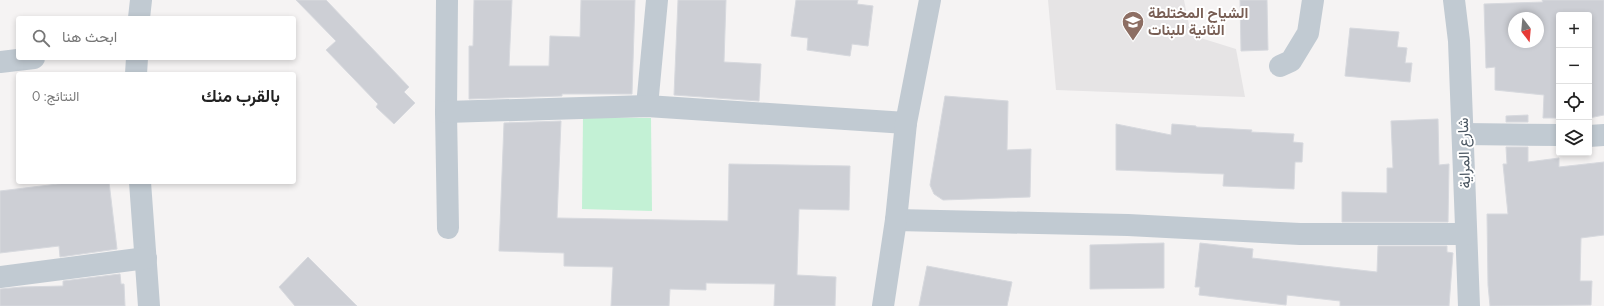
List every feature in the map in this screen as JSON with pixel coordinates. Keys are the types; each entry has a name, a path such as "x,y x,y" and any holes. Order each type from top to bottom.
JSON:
{"street":[{"path":"139,16 141,0"},
{"path":"447,0 446,112 448,228"},
{"path":"647,106 657,0"},
{"path":"883,306 896,220 906,123 930,0"},
{"path":"1280,66 1291,61 1308,33 1313,0"},
{"name":"شارع المراية","path":"1454,0 1459,41 1464,134 1469,306"},
{"path":"0,62 17,60"},
{"path":"136,72 137,60"},
{"path":"446,112 647,106 906,123"},
{"path":"1464,134 1556,135"},
{"path":"1592,136 1604,135"},
{"path":"140,184 149,306"},
{"path":"896,220 1128,225 1300,234 1466,234"},
{"path":"0,277 146,258"}],"shaded area":[{"name":"الشياح المختلطة الثانية للبنات","path":"1048,0 1184,0 1191,35 1236,49 1245,97 1056,90"}],"green space":[{"path":"583,117 651,118 652,211 582,209"}],"building":[{"path":"296,0 326,0 409,87 404,92 415,103 394,124 376,107 378,104 326,50 336,41"},
{"path":"474,0 512,0 509,66 549,66 550,36 580,37 581,0 635,0 632,94 562,94 562,96 469,99 469,46 473,46"},
{"path":"678,0 726,0 724,62 761,64 759,101 674,95"},
{"path":"796,0 858,0 857,4 873,6 868,46 852,44 850,56 807,50 808,38 791,36"},
{"path":"1240,0 1267,0 1268,50 1241,51"},
{"path":"1542,0 1604,0 1604,115 1592,117 1592,12 1556,12 1556,118 1543,118 1544,95 1495,90 1495,67 1486,68 1484,4 1543,2"},
{"path":"1350,28 1399,32 1397,47 1407,48 1405,63 1412,63 1410,82 1345,76"},
{"path":"945,96 1008,101 1007,150 1031,149 1030,197 943,200 934,194 930,185"},
{"path":"1528,115 1528,122 1506,122 1506,116"},
{"path":"1438,119 1439,165 1449,164 1448,222 1342,222 1342,192 1387,193 1387,168 1393,168 1391,121"},
{"path":"561,121 557,218 728,221 729,164 850,166 849,210 799,209 797,275 836,277 835,306 774,306 775,284 706,283 706,290 670,289 669,306 611,306 613,267 564,266 564,253 499,251 504,123"},
{"path":"1116,124 1171,135 1172,124 1252,130 1251,132 1294,134 1293,142 1303,143 1302,162 1295,162 1294,189 1223,186 1224,174 1116,170"},
{"path":"1506,147 1528,147 1528,162 1559,158 1559,167 1604,162 1604,235 1581,238 1580,281 1592,281 1591,305 1490,306 1488,285 1487,214 1508,214 1503,164 1507,164"},
{"path":"58,184 109,184 117,249 60,257 59,246 0,253 0,191"},
{"path":"1164,243 1164,288 1090,289 1090,245"},
{"path":"1200,243 1253,249 1252,258 1377,272 1378,246 1447,246 1447,252 1453,253 1449,306 1340,306 1340,301 1287,295 1286,305 1199,295 1200,287 1195,287"},
{"path":"308,257 357,306 295,306 279,287"},
{"path":"927,266 1012,282 1007,306 919,306"},
{"path":"120,274 121,284 124,284 125,306 0,306 0,289 63,286 63,281"}],"place":[{"name":"الشياح المختلطة الثانية للبنات","path":"1133,42"}]}
